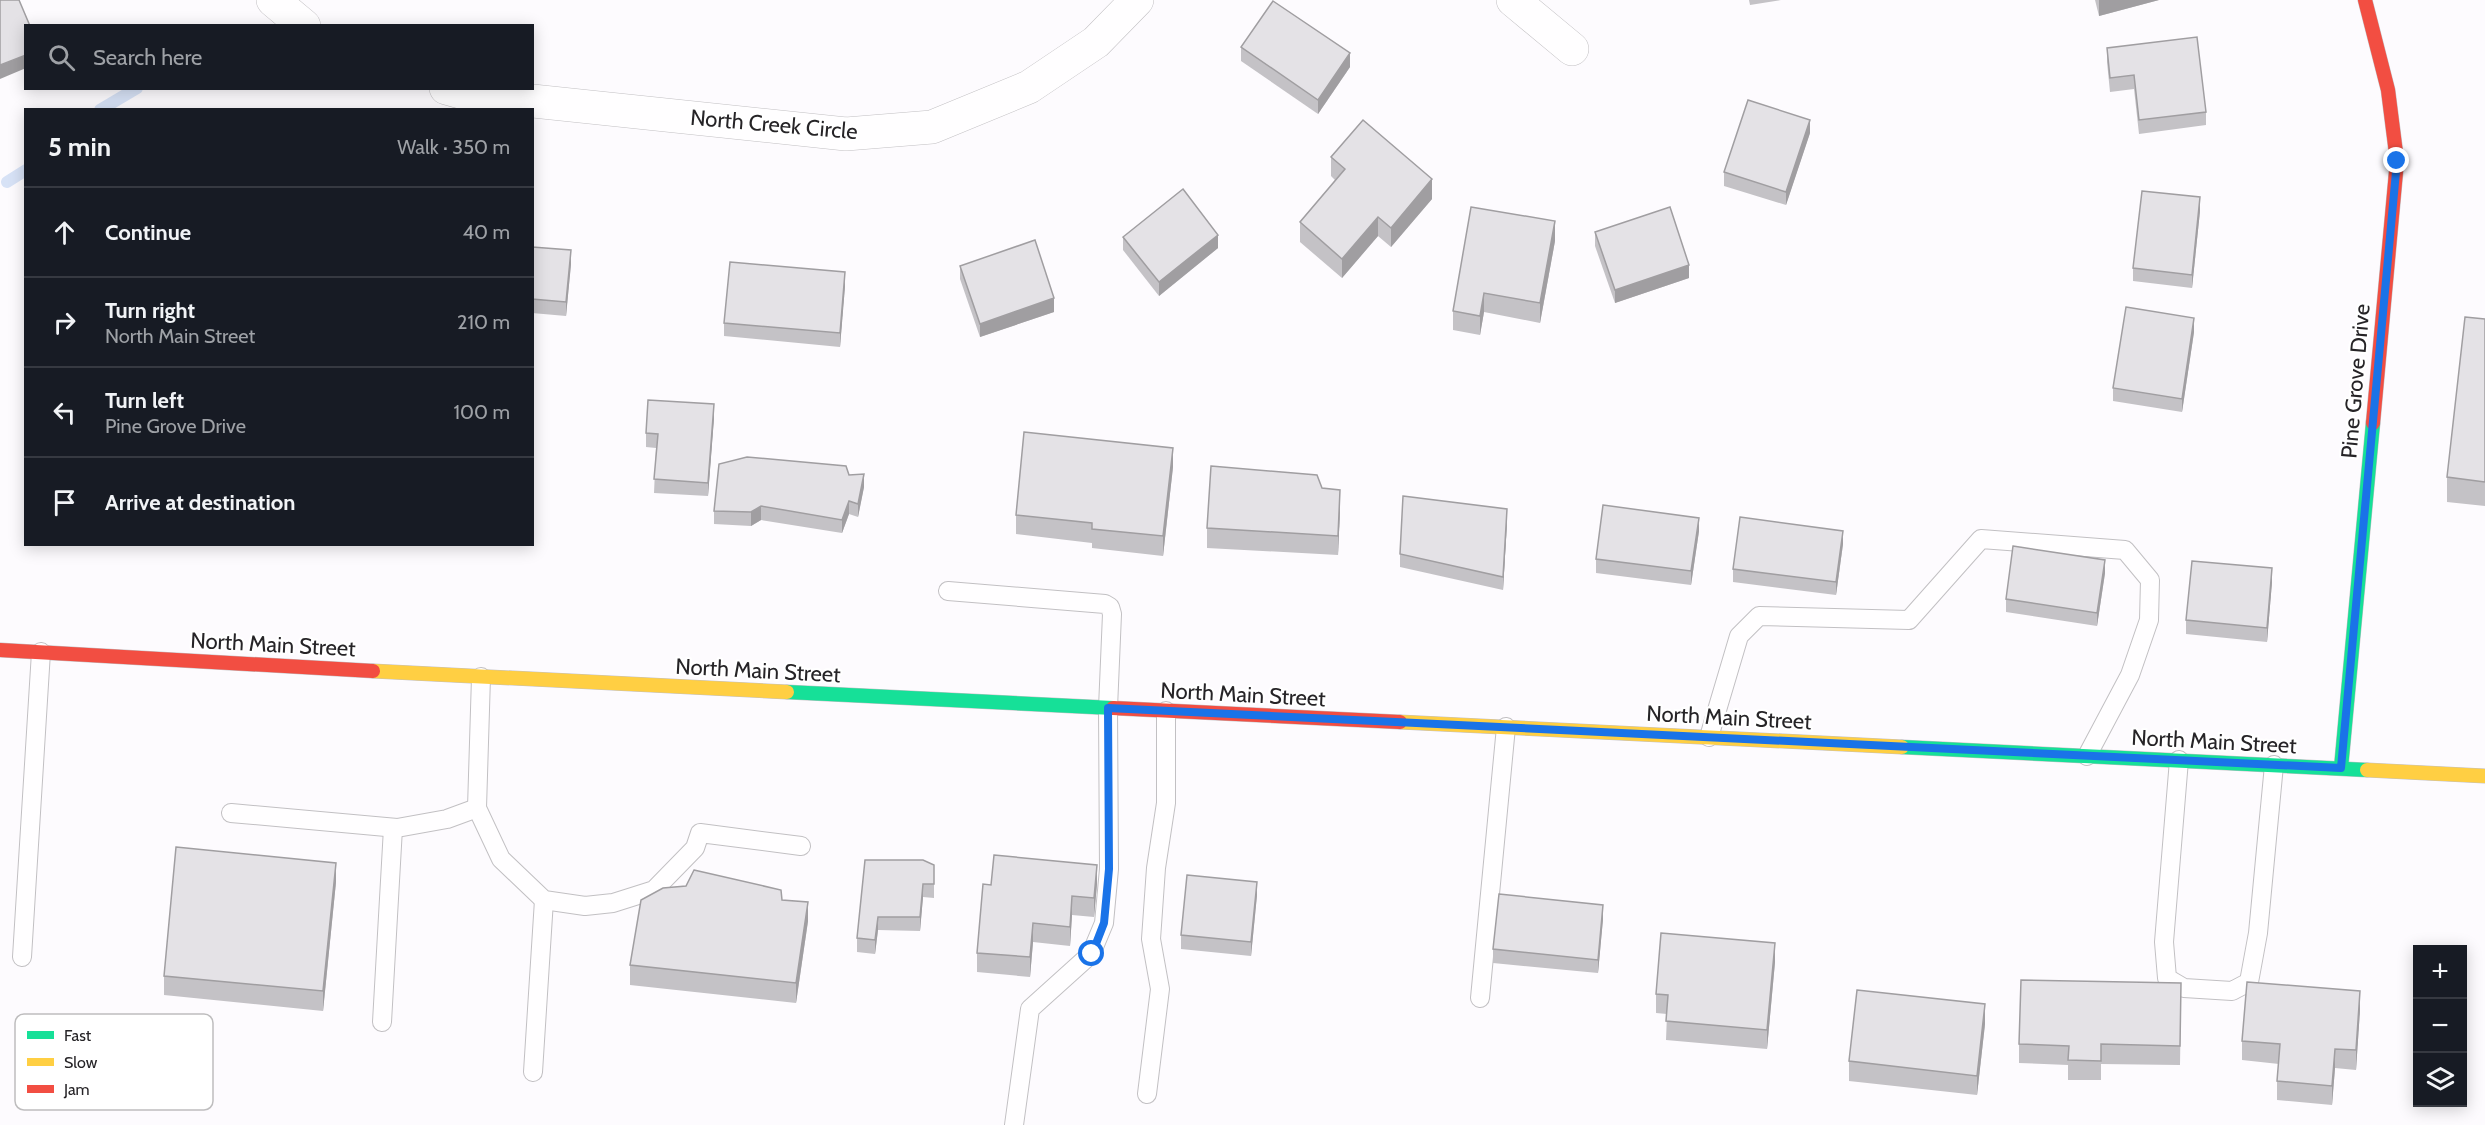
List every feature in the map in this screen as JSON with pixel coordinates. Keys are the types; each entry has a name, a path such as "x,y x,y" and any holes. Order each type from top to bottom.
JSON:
{"main road":[{"name":"Pine Grove Drive","path":"2341,768 2397,161 2388,90 2365,0"},
{"name":"North Main Street","path":"0,650 481,677 2485,776"}],"street":[{"path":"273,0 302,24"},
{"name":"North Creek Circle","path":"453,90 467,94 846,134 932,127 1029,87 1096,42 1137,0"},
{"path":"1513,0 1572,49"}],"lane":[{"path":"1709,737 1739,636 1759,616 1909,620 1981,539 2125,550 2150,580 2149,620 2130,675 2087,756"},
{"path":"948,591 1105,604 1110,607 1113,614 1108,708 1109,869 1104,923 1092,954 1030,1009 1014,1125"},
{"path":"22,957 41,652"},
{"path":"481,677 477,808 501,859 544,900 585,906 613,903 654,890 695,848 700,833 801,846"},
{"path":"1147,1094 1160,989 1151,939 1156,868 1166,803 1166,711"},
{"path":"1480,998 1506,727"},
{"path":"2179,760 2164,942 2167,978 2184,988 2232,991 2249,982 2258,933 2274,765"},
{"path":"231,813 393,828 447,819 477,808"},
{"path":"382,1022 393,828"},
{"path":"533,1072 544,900"}],"building":[{"path":"0,0 19,0 29,24 24,24 24,56 0,65"},
{"path":"1273,1 1350,53 1318,100 1241,47"},
{"path":"2197,37 2206,112 2139,120 2134,75 2110,78 2107,48"},
{"path":"1748,100 1810,120 1786,192 1724,172"},
{"path":"1363,120 1432,179 1391,228 1378,217 1342,259 1300,222 1345,169 1331,157"},
{"path":"1183,189 1218,235 1159,282 1123,237"},
{"path":"2142,191 2200,197 2192,275 2133,268"},
{"path":"1471,207 1555,221 1540,303 1484,293 1480,316 1453,311"},
{"path":"1670,207 1689,265 1615,290 1595,232"},
{"path":"1035,240 1054,298 980,324 960,266"},
{"path":"534,247 571,250 566,302 534,299"},
{"path":"730,262 845,272 840,333 724,323"},
{"path":"2126,307 2194,318 2182,399 2113,388"},
{"path":"2465,317 2485,319 2485,482 2447,477"},
{"path":"648,400 714,404 708,483 654,479 658,434 646,433"},
{"path":"1024,432 1173,448 1163,536 1092,529 1092,523 1016,515"},
{"path":"747,457 846,466 849,475 864,474 858,504 849,501 842,520 761,506 751,512 714,511 719,464"},
{"path":"1211,466 1317,475 1322,488 1340,490 1338,536 1207,528"},
{"path":"1403,496 1507,509 1503,577 1400,554"},
{"path":"1603,505 1699,518 1691,571 1596,559"},
{"path":"1740,517 1843,531 1836,582 1733,569"},
{"path":"2013,546 2105,560 2097,613 2006,599"},
{"path":"2192,561 2272,568 2267,628 2186,620"},
{"path":"176,847 336,863 323,991 164,976"},
{"path":"994,855 1097,865 1094,898 1072,896 1070,927 1033,923 1030,957 977,953 983,884 991,885"},
{"path":"865,860 923,860 934,865 934,884 923,884 920,917 878,917 875,940 857,938"},
{"path":"694,870 781,890 782,900 808,902 796,983 630,965 641,900 663,888 686,886"},
{"path":"1187,875 1257,882 1251,942 1181,935"},
{"path":"1499,894 1603,905 1598,960 1493,949"},
{"path":"1661,933 1775,943 1767,1030 1666,1021 1668,995 1656,994"},
{"path":"2021,980 2181,983 2180,1046 2101,1044 2101,1061 2068,1060 2069,1046 2019,1044"},
{"path":"2247,982 2360,991 2356,1050 2335,1049 2332,1086 2277,1081 2280,1044 2242,1041"},
{"path":"1857,990 1985,1004 1977,1076 1849,1061"}],"waterway":[{"path":"103,108 134,90"},
{"path":"7,182 24,171"}],"traffic: fast":[{"path":"2341,768 2373,423"},
{"path":"787,692 1113,708"},
{"path":"1902,747 2367,770"}],"traffic: slow":[{"path":"373,671 787,692"},
{"path":"1400,722 1902,747"},
{"path":"2367,770 2485,776"}],"traffic: jam":[{"path":"2365,0 2388,90 2397,161 2373,423"},
{"path":"0,650 373,671"},
{"path":"1113,708 1400,722"}],"route":[{"path":"1092,954 1104,923 1109,869 1108,708 2341,768 2397,161"}]}
